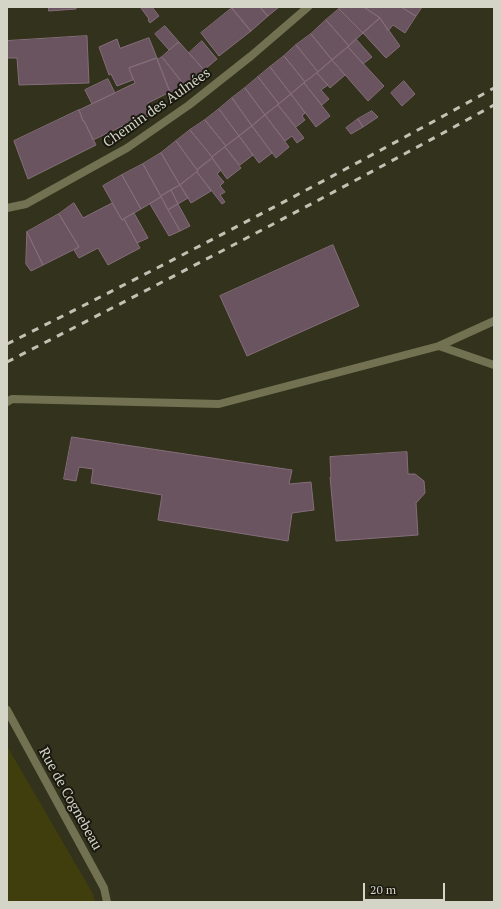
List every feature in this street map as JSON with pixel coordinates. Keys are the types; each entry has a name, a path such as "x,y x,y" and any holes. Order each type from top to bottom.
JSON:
{"street":[{"name":"Chemin des Aulnées","path":"7,208 26,204 127,148 189,105 251,56 308,7"},
{"path":"7,402 12,399 219,404 439,346 494,321"},
{"path":"439,346 494,365"},
{"name":"Rue de Cognebeau","path":"7,710 104,888 107,902"}],"shaded area":[{"path":"7,746 93,894 95,902 7,902"}],"building":[{"path":"49,7 76,7 76,9 49,11"},
{"path":"152,7 159,16 150,23 148,20 149,19 141,8"},
{"path":"231,7 260,7 268,16 251,31"},
{"path":"260,7 279,7 268,16"},
{"path":"342,7 364,7 380,18 363,33 339,9"},
{"path":"364,7 401,7 416,16 405,33 393,25 388,31 380,18"},
{"path":"402,7 422,7 416,16"},
{"path":"232,8 251,31 219,56 201,33"},
{"path":"339,9 363,33 349,46 326,20"},
{"path":"380,18 400,46 386,58 363,33"},
{"path":"326,20 349,46 332,60 311,34"},
{"path":"165,26 179,42 169,50 155,34"},
{"path":"311,34 332,60 318,72 296,45"},
{"path":"87,36 89,83 19,85 17,58 7,58 7,41"},
{"path":"149,38 157,58 129,68 133,80 117,86 111,74 109,75 99,47 117,39 120,48"},
{"path":"356,39 372,57 363,64 348,47"},
{"path":"202,41 217,59 204,70 189,53"},
{"path":"179,42 204,70 185,86 162,57"},
{"path":"296,45 318,72 305,82 284,56"},
{"path":"348,47 384,86 368,101 332,60"},
{"path":"284,56 305,82 291,94 270,67"},
{"path":"162,57 185,86 170,98 168,94 170,92 157,60"},
{"path":"157,58 170,92 148,103 152,114 131,125 129,123 93,140 79,110 135,83 129,68"},
{"path":"332,60 345,75 330,88 317,73"},
{"path":"270,67 291,94 279,104 258,77"},
{"path":"317,73 328,85 321,90 329,99 322,105 304,83"},
{"path":"258,77 279,104 265,115 245,88"},
{"path":"108,79 115,93 92,104 85,90"},
{"path":"404,81 415,94 402,106 391,93"},
{"path":"304,83 330,116 316,127 291,94"},
{"path":"245,88 265,115 252,126 232,98"},
{"path":"291,94 305,113 302,116 305,120 296,127 278,105"},
{"path":"232,98 252,126 239,136 219,109"},
{"path":"278,105 304,138 297,143 292,136 285,141 265,115"},
{"path":"219,109 239,136 226,146 205,120"},
{"path":"79,110 83,121 96,145 28,179 14,141"},
{"path":"372,111 378,117 363,127 358,119"},
{"path":"265,115 289,147 276,158 252,126"},
{"path":"358,119 363,127 351,134 346,128"},
{"path":"205,120 226,146 212,157 190,130"},
{"path":"252,126 272,153 259,163 239,136"},
{"path":"190,130 213,158 197,170 176,141"},
{"path":"239,136 253,155 240,165 225,147"},
{"path":"176,141 198,171 180,185 161,153"},
{"path":"225,147 241,168 227,179 212,158"},
{"path":"161,153 180,185 161,196 143,164"},
{"path":"212,158 221,170 217,174 224,182 220,186 225,192 220,195 225,202 222,204 197,172 197,170"},
{"path":"143,164 161,197 141,209 122,175"},
{"path":"197,172 211,191 191,203 180,185"},
{"path":"122,175 141,209 122,220 103,186"},
{"path":"180,185 188,198 178,204 171,190"},
{"path":"171,190 178,204 168,210 161,196"},
{"path":"161,197 180,231 169,236 150,204"},
{"path":"74,203 83,218 112,203 122,220 124,219 140,248 108,265 98,248 79,258 74,250 79,247 59,214"},
{"path":"178,204 190,226 180,231 168,210"},
{"path":"134,213 148,238 137,243 124,219"},
{"path":"59,214 79,247 43,265 27,232"},
{"path":"27,232 43,265 31,271 26,264"},
{"path":"333,245 359,306 247,356 220,296"},
{"path":"72,437 292,470 289,484 311,482 314,510 292,513 288,541 158,520 162,495 91,483 93,469 79,467 76,481 64,479"},
{"path":"407,452 408,474 415,474 424,481 425,493 416,503 418,535 336,541 330,477 330,457"}],"railway":[{"path":"7,344 252,219 494,88"},
{"path":"7,362 252,235 494,105"}]}
